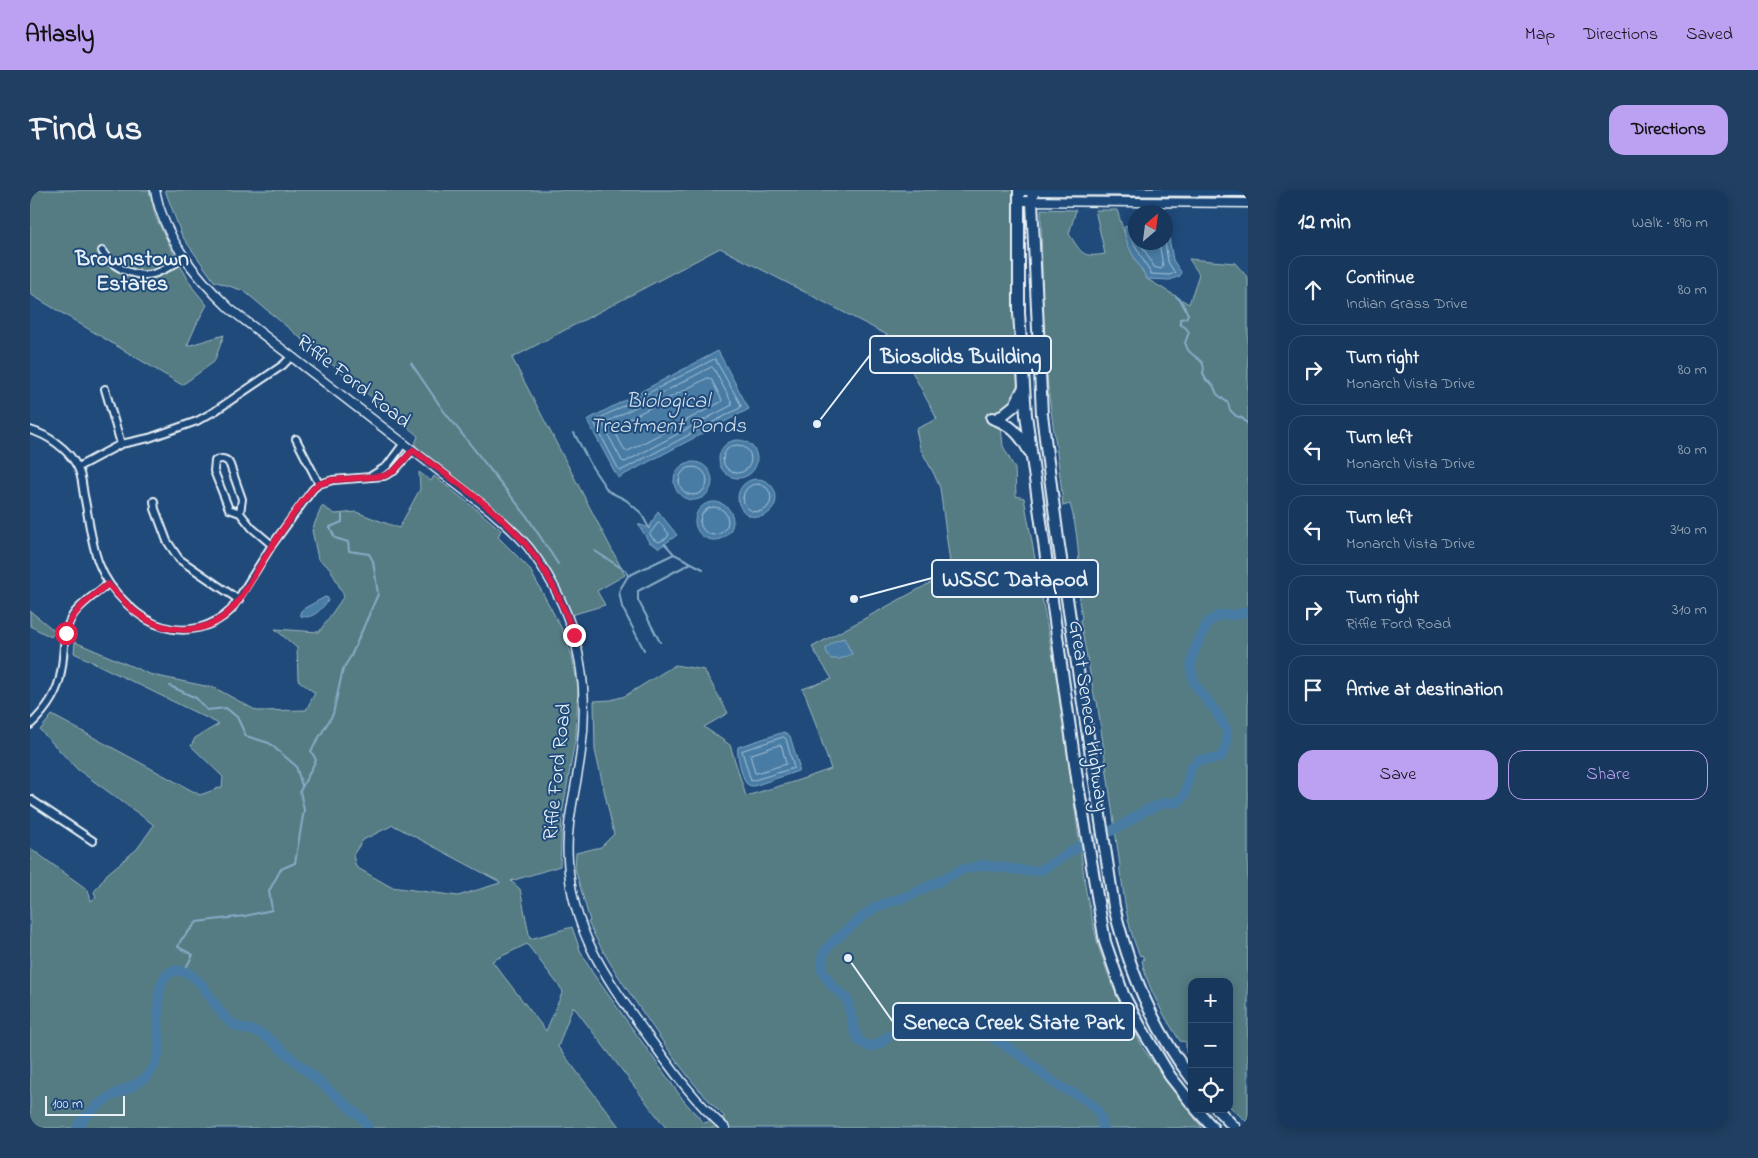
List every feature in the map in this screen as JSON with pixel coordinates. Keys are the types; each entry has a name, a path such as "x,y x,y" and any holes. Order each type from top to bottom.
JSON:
{"main road":[{"name":"Great Seneca Highway","path":"1033,190 1042,414 1058,539 1114,907 1137,985 1157,1026 1188,1073"},
{"name":"Great Seneca Highway","path":"1019,194 1019,313 1032,459 1082,806 1105,942 1123,994 1155,1053 1188,1098"},
{"path":"1024,383 1015,405 996,417 1008,424 1018,434 1032,459"},
{"path":"1200,1113 1213,1128"},
{"path":"1221,1113 1236,1128"}],"street":[{"name":"Riffle Ford Road","path":"156,190 168,231 200,280 230,309 491,511 515,533 539,563 560,599 574,635 582,673 585,700 581,753 569,822 567,846 570,882 575,908 583,932 594,955 615,990 685,1087 725,1128"},
{"path":"1019,194 1033,190 1248,192"},
{"path":"1019,194 1032,202 1248,203"},
{"path":"102,251 106,258 117,266 134,275 142,276 157,274 184,258"},
{"path":"78,467 121,444 149,438 197,421 268,375 292,356"},
{"path":"105,389 121,444"},
{"path":"30,430 47,437 58,445 78,467 88,514 91,543 98,564 108,584 138,614 159,625 172,629 188,630 207,626 222,618 239,600 272,545 306,497 319,484 333,480 384,476 394,471 413,450"},
{"path":"296,439 319,484"},
{"path":"370,477 387,466 404,443"},
{"path":"240,513 242,500 230,464 224,459 219,459 215,461 214,471 229,509 240,513 252,528 272,545"},
{"path":"154,501 166,541 179,559 239,600"},
{"path":"30,725 43,713 50,702 61,674 68,626 74,613 108,584"},
{"path":"30,799 93,841"}],"green space":[{"path":"30,190 149,190 156,218 175,256 193,288 207,305 187,346 224,335 214,362 182,385 30,294"},
{"path":"165,190 1015,190 1024,383 1018,400 1000,417 1003,446 1015,469 1016,496 1024,498 1059,691 1086,891 1098,945 1112,985 1144,1050 1188,1109 1188,1113 1191,1113 1202,1128 666,1128 573,1006 558,1047 620,1128 30,1128 30,848 88,890 91,901 96,897 94,892 107,874 137,849 154,825 77,769 40,730 52,715 200,795 222,787 223,777 191,746 195,738 219,724 74,653 75,642 152,675 215,688 257,711 306,710 315,693 298,680 297,648 275,629 319,632 344,596 330,568 318,559 312,530 322,506 335,514 356,512 399,528 420,489 419,472 431,481 434,476 501,530 498,537 529,568 562,629 572,656 578,687 576,735 562,814 560,866 511,881 520,889 530,939 572,927 580,950 592,972 684,1101 704,1123 725,1117 684,1071 666,1046 616,972 588,922 590,921 575,869 576,853 601,847 614,834 595,750 594,701 611,700 625,696 675,665 704,670 728,713 704,727 730,745 746,796 831,769 802,689 832,679 812,647 943,576 948,571 950,563 940,488 920,448 916,429 937,419 895,339 720,248 512,358 625,575 597,591 605,605 568,616 528,547 413,450 418,436 244,291 214,281 182,236","holes":["393,825 500,882 458,896 391,887 356,867 353,855 363,840","527,944 563,991 546,1031 492,961"]},
{"path":"1041,209 1076,210 1069,234 1083,253 1091,255 1105,254 1095,210 1117,210 1128,244 1128,250 1131,250 1147,279 1189,304 1199,274 1189,259 1235,263 1248,278 1248,1123 1233,1110 1233,978 1188,978 1188,1055 1186,1042 1180,1041 1152,992 1142,961 1144,959 1142,955 1140,956 1136,947 1128,919 1097,701 1095,700 1080,620 1082,618 1078,592 1080,586 1079,555 1073,514 1070,504 1063,506 1048,388 1042,276"},
{"path":"30,611 55,631 51,637 30,626"}],"water":[{"path":"1128,225 1128,245 1126,240 1124,227"},
{"path":"1130,250 1171,250 1173,260 1181,272 1180,276 1170,280 1147,279"},
{"name":"Biological Treatment Ponds","path":"718,351 749,409 618,478 587,420"},
{"path":"738,440 751,446 757,459 751,472 738,478 725,472 719,459 725,446"},
{"path":"693,462 706,468 712,481 706,494 693,500 680,494 674,481 680,468"},
{"path":"757,479 770,485 776,498 770,511 757,517 744,511 738,498 744,485"},
{"path":"714,502 727,508 733,521 727,534 714,540 701,534 695,521 701,508"},
{"path":"658,511 677,535 659,548 649,542 638,524 649,528"},
{"path":"325,597 328,598 328,601 316,613 305,617 301,616 300,612 303,609"},
{"path":"844,638 852,654 840,659 831,659 827,654 826,648 835,641"},
{"path":"784,732 790,736 799,766 798,771 754,786 748,785 741,771 738,747"}],"waterway":[{"path":"1176,296 1188,314 1186,318 1180,319 1180,324 1189,332 1185,343 1188,350 1202,362 1206,380 1213,385 1217,394 1228,403 1230,410 1236,416 1242,418 1248,424"},
{"path":"411,363 443,410 526,515 558,564"},
{"path":"574,433 592,467 608,491 626,500 641,513 649,528"},
{"path":"184,971 193,955 178,947 181,940 197,922 245,916 272,910 269,891 281,869 295,863 304,810 300,791 316,760 311,751 333,714 343,669 351,656 378,594 373,561 369,554 349,551 348,542 335,538 330,527 342,522 342,515"},
{"path":"665,544 674,554 703,569"},
{"path":"595,551 626,571 628,576"},
{"path":"644,650 622,607 619,591 628,576 674,554"},
{"path":"660,642 638,600 638,591 691,563"},
{"path":"1103,1128 1101,1117 1097,1110 1085,1099 1053,1082 999,1041 958,1022 949,1019 923,1018 907,1023 883,1041 871,1047 859,1041 854,1029 847,999 832,986 822,970 823,954 831,943 875,907 911,895 961,870 982,865 1028,871 1041,870 1146,810 1164,803 1179,802 1185,794 1191,767 1199,760 1221,757 1226,747 1227,731 1217,713 1194,683 1191,667 1194,651 1208,622 1220,615 1234,615 1248,611"},
{"path":"170,686 196,698 207,710 226,708 237,717 246,736 269,743 296,766 302,786"},
{"path":"77,1128 83,1119 96,1107 110,1097 139,1082 153,1068 159,1050 158,1002 160,989 164,979 171,972 181,971 196,978 218,1009 230,1022 258,1032 268,1038 362,1118 368,1128"}],"place":[{"name":"Biosolids Building","path":"817,424"},
{"name":"WSSC Datapod","path":"854,599"},
{"name":"Seneca Creek State Park","path":"848,958"}],"district":[{"name":"Brownstown Estates","path":"132,272"}],"route":[{"path":"66,633 74,613 108,584 138,614 159,625 172,629 188,630 207,626 222,618 239,600 272,545 313,489 319,484 333,480 384,476 394,471 413,450 491,511 528,547 551,581 568,616 574,635"}]}
